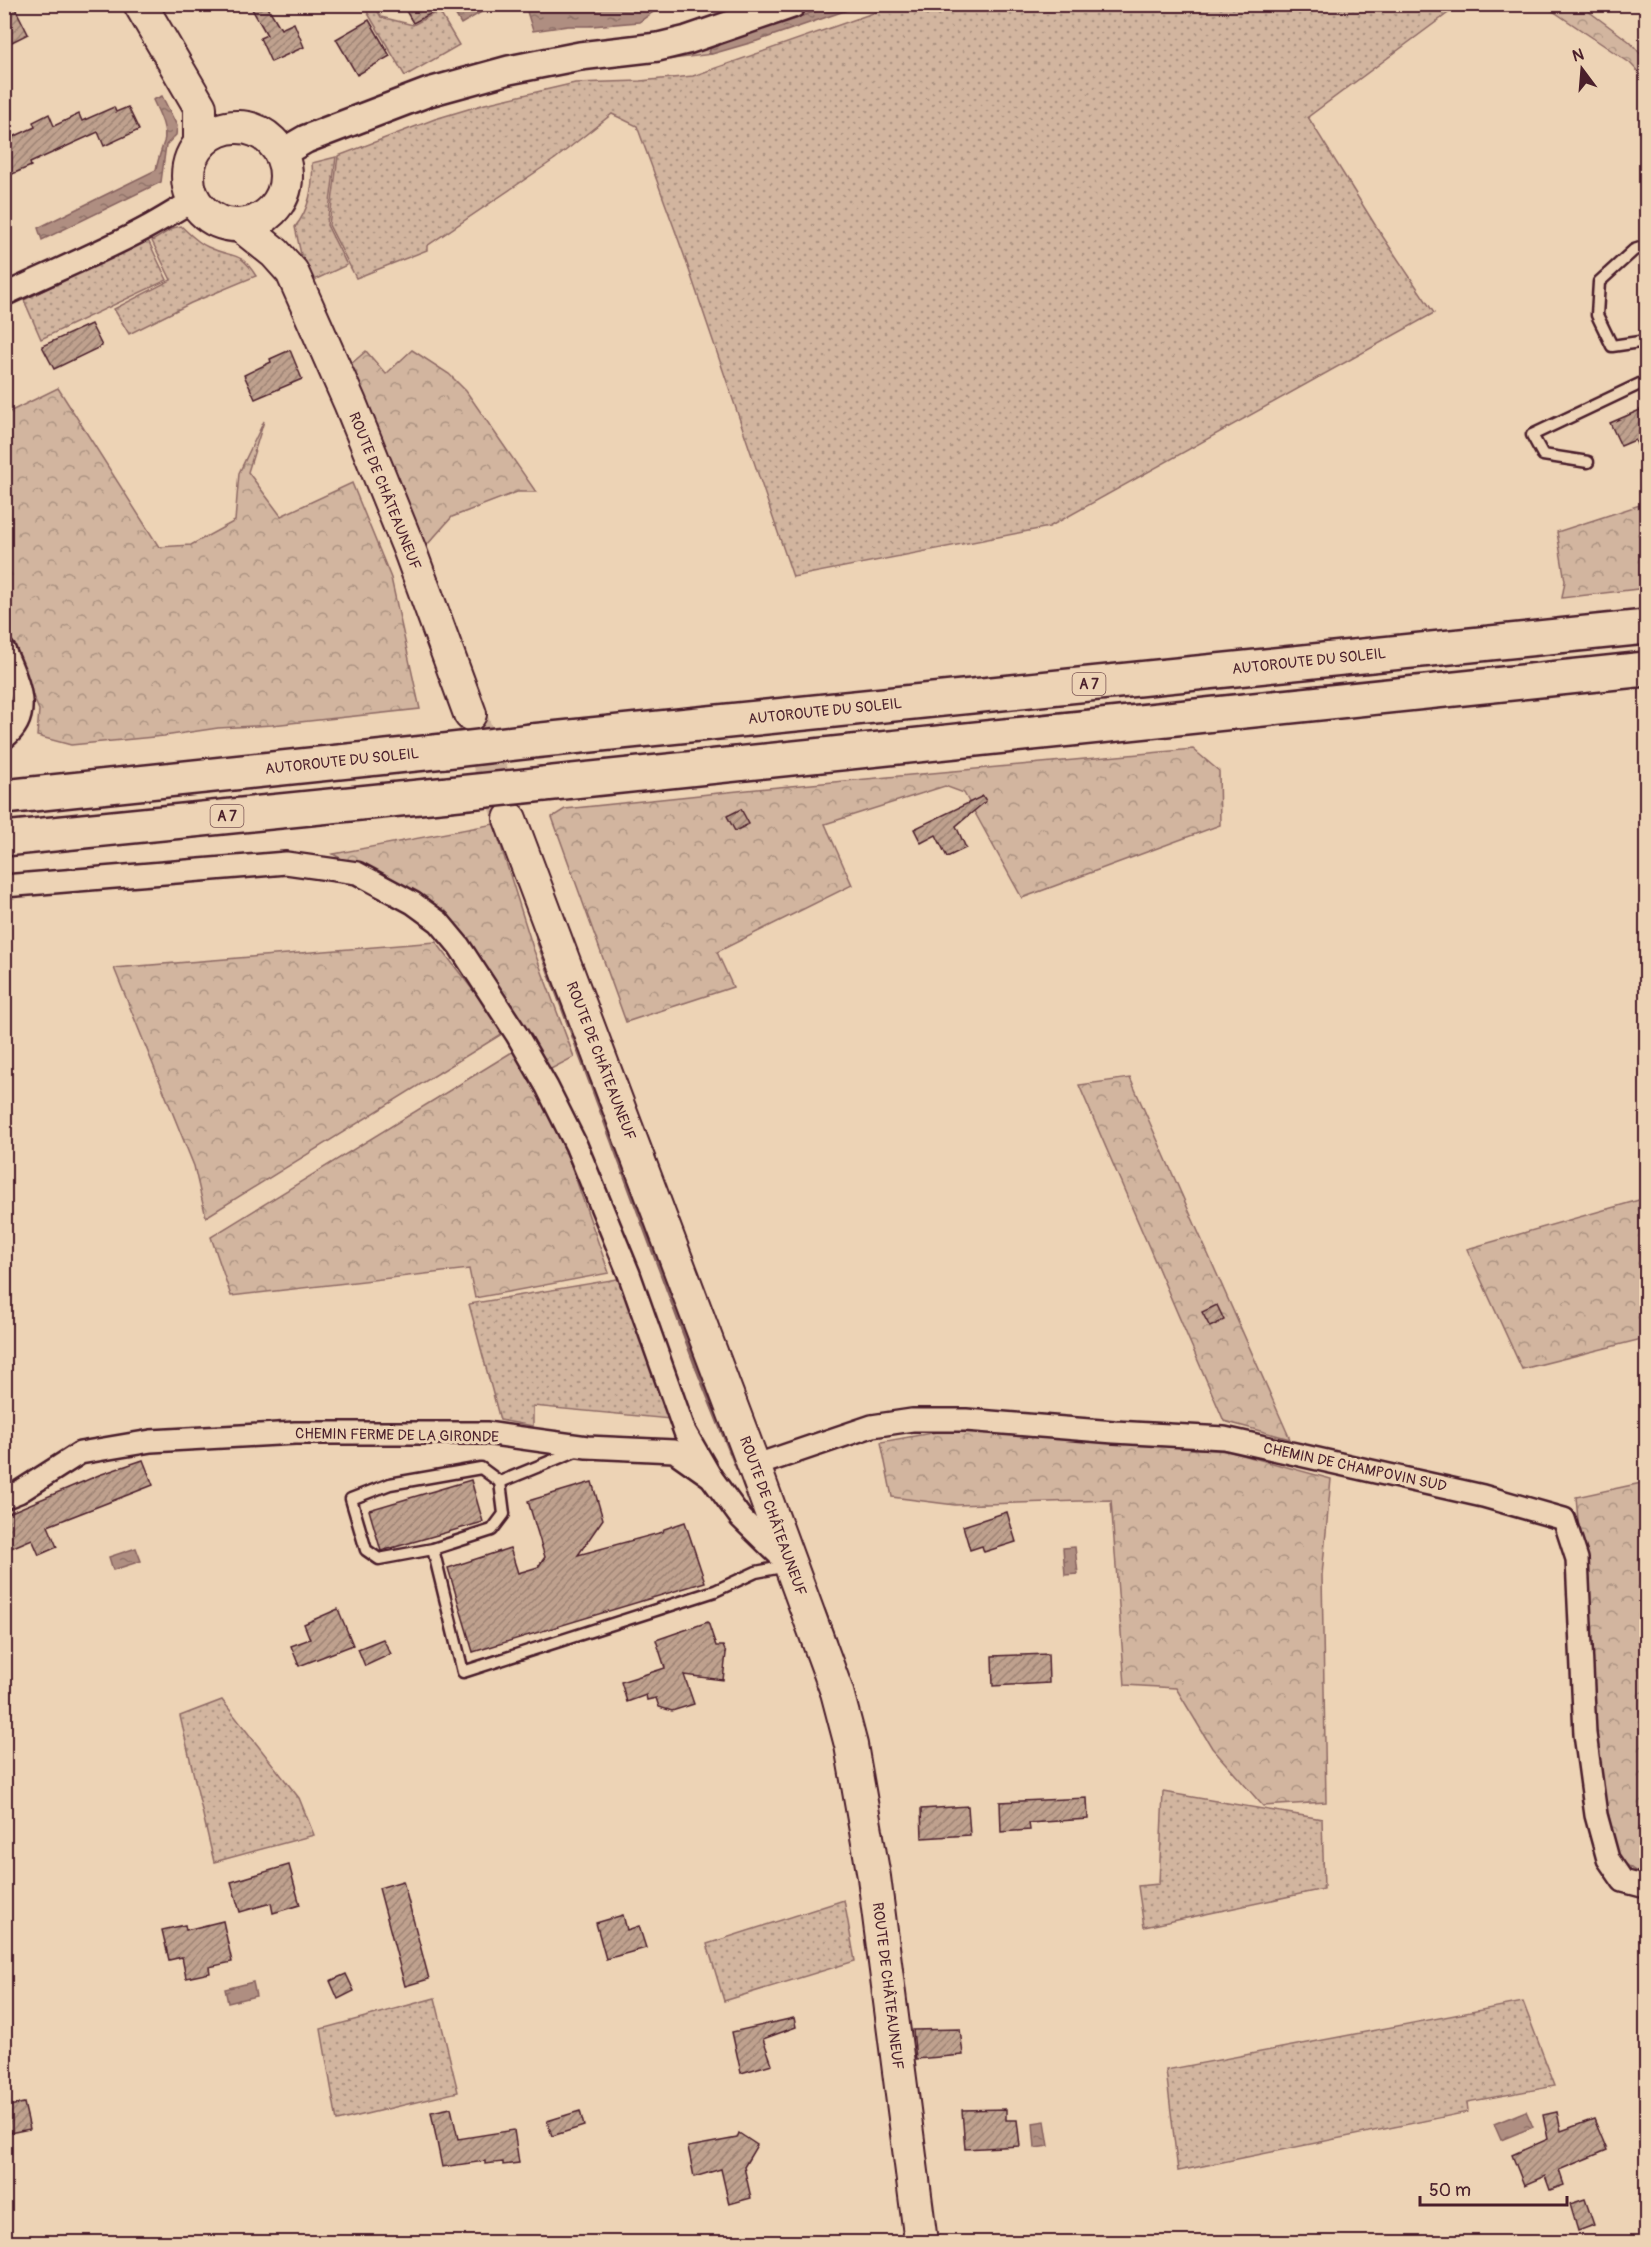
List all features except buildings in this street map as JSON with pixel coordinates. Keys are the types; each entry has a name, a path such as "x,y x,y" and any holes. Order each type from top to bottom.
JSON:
{"highway":[{"path":"1566,635 1647,606"},
{"name":"AUTOROUTE DU SOLEIL","path":"4,797 1647,627"},
{"name":"A 7","path":"4,839 1647,669"}],"main road":[{"path":"140,4 200,107 200,144"},
{"path":"200,107 239,128 263,135 273,143 285,166 286,179 277,204 261,219 240,225"},
{"path":"194,200 189,186 188,171 192,157 200,144 218,132 239,128"},
{"name":"ROUTE DE CHÂTEAUNEUF","path":"194,200 206,214 222,223 240,225 275,252 291,272 354,413 410,551 470,714"},
{"name":"ROUTE DE CHÂTEAUNEUF","path":"277,204 285,232 291,272"},
{"name":"ROUTE DE CHÂTEAUNEUF","path":"510,819 817,1632 837,1692 851,1745 874,1877 921,2242"}],"street":[{"path":"280,154 306,139 429,92 509,70 580,56 658,47 792,4"},
{"path":"4,295 147,228 194,200"},
{"path":"4,650 22,695 22,714 13,732 4,738"},
{"path":"4,886 286,862 357,873 413,903 439,922 459,946 517,1035 547,1087 571,1136 629,1274 685,1432 711,1477"},
{"name":"CHEMIN DE CHAMPOVIN SUD","path":"754,1466 872,1426 912,1420 966,1420 1224,1438 1483,1496 1564,1519 1577,1559 1585,1734 1596,1815 1608,1859 1623,1881 1647,1887"},
{"name":"CHEMIN FERME DE LA GIRONDE","path":"4,1498 20,1492 80,1453 151,1441 295,1433 486,1433 587,1447 674,1451 711,1477 741,1518 790,1565"}],"lane":[{"path":"1647,246 1634,250 1599,282 1597,315 1612,346 1647,341"},
{"path":"1588,462 1543,455 1532,435 1647,381"},
{"path":"500,1482 587,1447"},
{"path":"481,1468 500,1482 504,1514 492,1530 433,1549 379,1559 366,1550 351,1499 390,1484 481,1468"},
{"path":"433,1549 463,1672 715,1591 756,1572 790,1565"}],"green space":[{"path":"899,4 1459,5 1308,117 1377,228 1434,313 1049,527 793,577 684,255 637,126 612,114 555,159 427,246 427,250 356,278 329,225 338,156 435,119 485,104 575,83 640,81 693,76"},
{"path":"363,5 374,5 381,17 413,25 439,11 459,45 405,76"},
{"path":"822,5 837,5 711,47 709,53 712,54 673,59 672,54 704,46"},
{"path":"1544,5 1580,5 1630,42 1646,60 1646,80 1630,63"},
{"path":"336,157 327,225 347,265 314,280 304,268 295,227 310,197 312,163"},
{"path":"299,168 303,178 301,195 294,211 288,214"},
{"path":"189,220 222,233 238,236 240,244 212,237"},
{"path":"181,226 204,245 240,258 256,276 191,303 129,334 114,309 171,280 152,241 173,228"},
{"path":"147,238 167,280 41,339 24,300"},
{"path":"412,350 449,374 466,391 536,492 517,492 452,517 426,546 351,364 366,351 386,374"},
{"path":"58,388 159,547 191,545 235,521 239,473 264,421 248,472 281,516 352,483 391,578 420,709 272,725 218,728 71,745 37,736 39,710 5,631 5,414"},
{"path":"1646,503 1646,588 1562,598 1565,581 1557,532"},
{"path":"1193,749 1219,771 1220,825 1022,898 964,793 945,786 825,824 852,885 717,952 733,987 626,1022 552,817 565,809"},
{"path":"494,824 533,948 574,1057 549,1070 461,931 443,913 385,884 333,854"},
{"path":"436,942 505,1032 206,1217 194,1166 114,968"},
{"path":"517,1049 567,1154 609,1273 475,1298 469,1269 231,1296 211,1237"},
{"path":"1130,1078 1290,1439 1224,1421 1079,1085"},
{"path":"1646,1198 1646,1338 1522,1369 1467,1249"},
{"path":"623,1278 670,1419 533,1406 533,1426 500,1420 469,1304"},
{"path":"948,1430 1228,1451 1331,1479 1322,1575 1326,1802 1263,1806 1212,1748 1176,1688 1125,1685 1111,1500 955,1505 892,1497 881,1442"},
{"path":"1646,1482 1646,1879 1618,1858 1601,1780 1576,1497"},
{"path":"222,1700 299,1798 314,1835 214,1862 180,1716"},
{"path":"1163,1792 1322,1819 1324,1889 1144,1927 1138,1886 1159,1884"},
{"path":"844,1900 855,1961 724,2001 707,1944"},
{"path":"435,1998 458,2092 337,2121 321,2029"},
{"path":"1523,2002 1555,2086 1467,2102 1468,2112 1178,2171 1166,2070"}],"water":[{"path":"652,4 656,10 639,22 568,26 533,31 525,5"},
{"path":"837,4 862,5 757,41 709,53 711,47"},
{"path":"466,5 482,5 485,10 461,24 454,12"},
{"path":"162,96 177,126 176,135 166,145 161,182 42,240 38,228 156,170 165,132 153,100"},
{"path":"1075,1547 1078,1574 1065,1575 1063,1548"},
{"path":"136,1548 141,1561 113,1570 109,1557"},
{"path":"253,1982 256,1996 228,2003 225,1989"},
{"path":"1526,2111 1533,2127 1501,2140 1494,2124"},
{"path":"1045,2121 1049,2146 1035,2148 1033,2123"}],"waterway":[{"path":"538,939 697,1366 738,1468"},
{"path":"823,1610 834,1640"}],"tunnel":[{"path":"470,714 507,812"}]}
